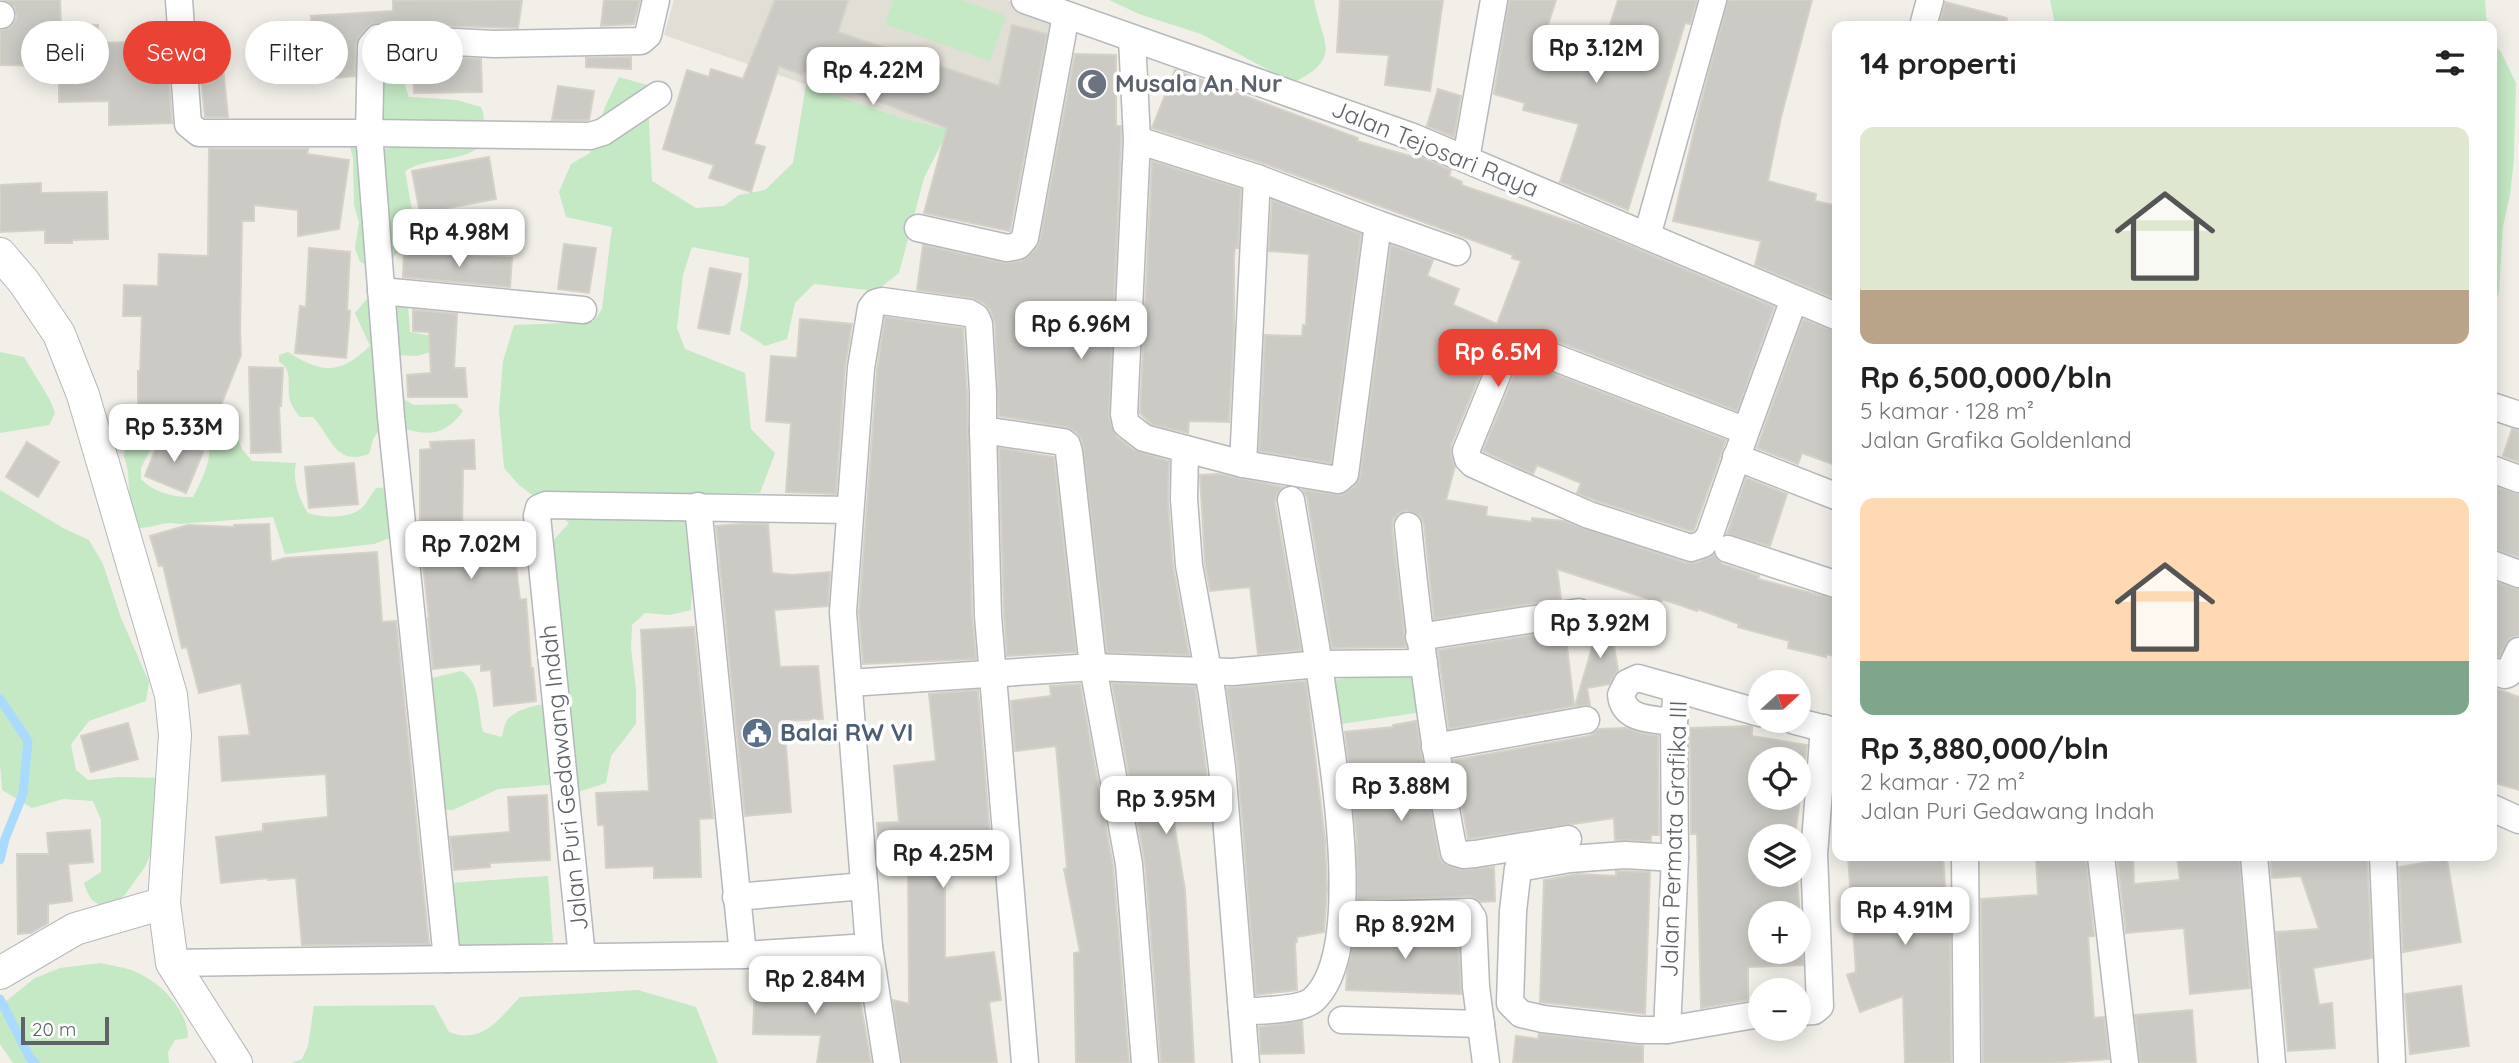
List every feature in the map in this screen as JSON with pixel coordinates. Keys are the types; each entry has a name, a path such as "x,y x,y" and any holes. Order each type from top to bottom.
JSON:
{"street":[{"path":"179,0 188,124 200,133 590,136 603,132 658,95"},
{"path":"447,959 391,417 369,133 371,46 378,38 494,44 641,41 648,35 656,0"},
{"name":"Jalan Tejosari Raya","path":"1025,0 1413,137 1832,315"},
{"path":"1466,159 1494,0"},
{"path":"1647,236 1713,0"},
{"path":"1924,21 1930,0"},
{"path":"918,228 1007,248 1018,246 1026,238 1066,15"},
{"path":"1132,38 1137,140 1124,414 1126,424 1144,438 1243,464 1338,480 1345,474 1378,224"},
{"path":"1137,140 1257,178 1457,252"},
{"path":"1243,464 1257,178"},
{"path":"0,254 24,282 59,334 78,383 171,695 175,735 164,903 172,963 236,1063"},
{"path":"381,291 583,310"},
{"path":"1746,431 1522,345 1512,345 1506,353 1466,450 1468,459 1474,464 1589,515 1691,548 1703,544 1709,537 1794,299"},
{"path":"887,1063 869,947 843,612 862,368 871,308 882,301 969,313 979,324 988,616 1025,1063"},
{"path":"2497,408 2519,415"},
{"path":"983,430 1063,442 1067,445 1093,667 1129,864 1145,1063"},
{"path":"1185,449 1184,499 1189,565 1222,766 1245,1063"},
{"path":"1736,457 1832,495"},
{"path":"2497,471 2519,479"},
{"path":"1242,1012 1306,1006 1315,999 1326,982 1337,954 1343,902 1342,835 1319,664 1291,500"},
{"name":"Jalan Puri Gedawang Indah","path":"582,957 537,516 539,508 546,505 849,509"},
{"path":"698,506 743,955"},
{"path":"1408,526 1419,637 1454,852 1475,854 1568,839"},
{"path":"1728,549 1832,583"},
{"path":"2497,566 2519,574"},
{"path":"1419,637 1579,612"},
{"path":"2497,673 2508,674 2519,651"},
{"path":"849,683 1093,667 1232,672 1319,664 1424,663"},
{"path":"1674,722 1632,715 1624,707 1621,695 1627,683 1644,677 1677,689"},
{"name":"Jalan Permata Grafika III","path":"1667,1030 1675,858 1674,722 1677,689 1748,710"},
{"path":"1435,747 1586,720"},
{"path":"1811,725 1831,730 1814,854 1820,1006 1811,1012"},
{"path":"2497,810 2519,820"},
{"path":"1675,858 1611,856 1570,859 1518,869 1513,911 1510,1003 1521,1014 1601,1026 1667,1030 1748,1016"},
{"path":"1965,861 1967,1063"},
{"path":"2102,861 2125,1063"},
{"path":"2254,861 2272,1063"},
{"path":"2383,861 2392,1063"},
{"path":"736,897 864,886"},
{"path":"1,972 75,929 164,903"},
{"path":"1368,915 1469,912 1473,918 1476,987 1486,1063"},
{"name":"Jalan Puri Gedawang Indah","path":"172,963 743,955 869,947"},
{"path":"1342,1020 1481,1024"}],"shaded area":[{"path":"674,0 1007,0 1062,18 1034,147 905,119 664,35"}],"green space":[{"path":"893,0 961,0 1006,16 990,61 885,24"},
{"path":"1109,0 1314,0 1326,48 1324,57 1309,74 1293,83 1201,34 1139,14"},
{"path":"2050,0 2485,0 2487,21 2054,21"},
{"path":"2497,48 2516,83 2514,158 2503,226 2497,298"},
{"path":"619,77 647,85 652,181 696,208 724,206 739,195 765,190 793,163 806,85 905,119 949,129 924,178 899,273 876,291 814,284 795,303 787,339 765,346 740,330 748,285 749,258 692,247 683,275 677,328 685,349 745,373 751,429 775,453 760,493 689,493 684,515 692,586 691,610 670,615 645,613 632,625 636,724 611,756 606,783 578,792 551,543 569,523 519,485 504,468 499,411 503,361 514,325 593,322 602,309 612,227 566,217 559,192 571,164 590,153 605,107"},
{"path":"381,84 404,84 409,97 457,100 481,107 484,123 477,149 405,171 411,205 417,221 445,221 485,212 498,219 499,239 489,249 427,247 398,252 386,266 369,266 360,262 355,248 359,222 354,205 353,158 349,143 382,150 389,148 393,142 381,125"},
{"path":"371,294 408,306 410,332 437,337 435,351 417,356 396,355 405,400 414,405 456,404 463,411 445,428 436,432 418,432 384,423 373,439 369,454 358,457 341,453 313,417 300,417 296,412 289,398 288,372 279,362 279,355 288,352 311,364 330,368 349,362 370,346 355,313"},
{"path":"0,352 24,357 55,413 49,425 0,433"},
{"path":"140,425 152,430 155,440 141,468 141,479 158,491 193,497 209,459 210,436 226,433 238,439 252,461 296,463 297,489 308,513 321,516 351,514 363,507 376,488 393,487 395,508 390,538 374,544 285,554 273,517 131,527 128,471 124,456 126,441"},
{"path":"0,490 63,528 89,540 103,564 121,618 149,682 146,701 89,721 71,744 76,770 88,780 119,777 161,778 153,848 145,867 124,896 108,906 98,904 92,899 84,883 101,872 101,820 93,801 63,799 32,808 2,790"},
{"path":"1416,667 1423,712 1334,725 1327,681"},
{"path":"461,671 472,682 478,698 483,732 502,737 507,720 515,713 533,706 551,704 559,784 498,789 453,810 441,810 426,685 432,678"},
{"path":"548,876 553,942 455,950 450,883"},
{"path":"101,963 144,976 163,989 178,1007 187,1027 188,1038 175,1040 168,1052 169,1063 13,1063 0,1044 0,1006 35,978 60,968"},
{"path":"638,990 696,1007 718,1063 291,1063 302,1059 308,1046 314,1006 434,1005 449,1032 471,1035 489,1028 520,997"}],"building":[{"path":"4,0 60,0 61,21 21,21 21,65 0,65 0,31 15,22 17,16 14,7"},
{"path":"522,0 518,28 463,27 463,21 362,21 362,33 355,45 355,76 348,77 348,21 311,21 311,16 393,11 393,1"},
{"path":"604,0 640,0 634,24 601,26"},
{"path":"775,0 848,0 838,32 999,86 1012,25 1047,34 1010,231 924,213 947,128 803,72 802,75 779,66 754,144 765,147 751,192 709,178 714,165 663,149 687,70 709,77 711,69 743,79"},
{"path":"1340,0 1443,0 1430,91 1385,85 1389,55 1337,52"},
{"path":"1509,0 1556,0 1546,31 1603,47 1618,0 1697,0 1690,24 1685,23 1628,210 1560,182 1579,124 1523,110 1525,103 1494,94"},
{"path":"1728,0 1812,0 1781,117 1768,181 1816,194 1815,201 1832,205 1832,297 1755,265 1761,241 1673,221"},
{"path":"1945,2 2007,18 2007,21 1940,21"},
{"path":"123,42 123,84 169,84 172,123 109,125 109,101 59,102 59,84 109,84 109,43"},
{"path":"1075,54 1116,55 1116,126 1121,126 1121,140 1109,417 1116,436 1134,450 1169,461 1168,500 1173,566 1189,655 1107,652 1082,440 1076,432 1066,427 999,416 995,323 990,310 984,303 972,298 917,290 923,245 1004,263 1022,261 1037,248"},
{"path":"631,57 631,69 586,67 586,58"},
{"path":"463,58 481,59 482,92 414,93 414,84 463,84"},
{"path":"1175,70 1358,138 1357,141 1417,158 1418,156 1451,170 1449,176 1462,182 1461,185 1585,227 1774,307 1737,411 1528,330 1504,331 1491,347 1451,445 1455,466 1446,500 1487,507 1486,516 1532,522 1532,518 1564,521 1686,563 1696,563 1714,555 1722,564 1759,576 1758,579 1832,598 1832,656 1826,654 1826,657 1788,648 1789,641 1738,627 1739,624 1698,609 1697,611 1662,599 1661,603 1557,569 1561,599 1434,619 1424,524 1420,516 1407,510 1393,520 1392,528 1406,647 1332,648 1307,497 1303,490 1342,495 1355,486 1360,477 1391,245 1433,260 1427,276 1459,289 1453,305 1497,324 1521,261 1512,258 1513,255 1263,163 1152,128"},
{"path":"202,84 225,84 228,117 205,117"},
{"path":"558,86 594,91 589,120 552,120"},
{"path":"1438,89 1461,96 1454,137 1427,126"},
{"path":"209,149 308,149 307,154 349,160 339,229 298,236 298,210 254,205 254,221 242,221 241,355 219,410 138,410 142,316 123,316 124,285 158,286 159,254 208,256"},
{"path":"489,157 496,199 420,213 412,171"},
{"path":"1152,161 1241,189 1238,248 1235,248 1234,257 1234,334 1229,422 1189,421 1188,433 1151,424 1140,413"},
{"path":"41,183 41,193 107,192 108,239 45,243 45,230 0,232 0,185"},
{"path":"1272,200 1361,234 1331,463 1259,451 1265,335 1302,336 1303,325 1306,325 1309,254 1269,251"},
{"path":"564,244 596,248 589,293 558,289"},
{"path":"309,248 350,252 347,310 350,311 346,358 295,353 300,306 306,307"},
{"path":"404,253 512,258 510,287 403,277"},
{"path":"710,268 741,274 729,334 698,328"},
{"path":"413,310 457,314 454,368 465,368 467,397 408,397 407,375 431,373 429,332 413,331"},
{"path":"885,317 963,328 972,616 976,659 863,664 859,612 877,370"},
{"path":"800,319 852,324 845,367 836,494 786,492 791,423 766,421 771,356 797,358"},
{"path":"1803,319 1832,330 1832,464 1802,453 1798,464 1757,448"},
{"path":"1520,361 1726,440 1694,530 1597,501 1577,493 1581,483 1537,465 1533,474 1483,451"},
{"path":"249,367 283,368 279,406 281,452 251,453"},
{"path":"2512,429 2519,430 2519,462 2503,456"},
{"path":"161,436 203,452 186,493 145,476"},
{"path":"474,440 475,469 463,469 462,530 511,524 520,600 526,599 536,701 494,706 491,670 481,671 481,664 433,669 418,521 420,450 431,449 430,442"},
{"path":"27,442 59,462 38,497 6,477"},
{"path":"999,448 1054,457 1076,652 1007,656"},
{"path":"354,463 358,504 309,508 305,467"},
{"path":"1218,474 1283,487 1277,494 1275,503 1301,650 1258,654 1250,587 1210,591 1205,563 1200,475"},
{"path":"1746,478 1787,494 1770,546 1727,534"},
{"path":"2497,487 2519,494 2519,557 2497,550"},
{"path":"269,524 271,562 285,558 377,552 382,622 396,621 429,944 302,945 296,878 221,883 216,837 263,831 263,824 328,817 326,774 222,781 219,737 250,735 241,683 199,693 187,647 182,648 163,565 159,566 150,536 188,525 234,527"},
{"path":"768,524 772,573 792,575 830,572 828,606 774,610 780,667 818,666 823,719 784,721 791,812 745,816 716,526"},
{"path":"2497,582 2519,589 2519,635 2510,638 2499,657"},
{"path":"1606,600 1618,670 1609,684 1587,688 1590,705 1575,706"},
{"path":"694,627 713,818 699,819 701,877 654,878 654,866 606,868 604,825 598,825 596,793 649,791 641,630"},
{"path":"1565,630 1574,706 1449,729 1438,650"},
{"path":"1306,681 1325,840 1327,889 1324,932 1297,937 1297,990 1256,995 1238,766 1227,688"},
{"path":"1112,683 1195,686 1210,817 1174,823 1185,890 1194,1063 1161,1063 1145,863"},
{"path":"1080,684 1113,866 1129,1063 1076,1063 1074,953 1080,952 1064,869 1067,868 1056,746 1015,751 1011,701 1051,696 1050,686"},
{"path":"2497,689 2519,697 2519,790 2497,783"},
{"path":"978,690 991,848 945,854 945,958 994,952 1001,1000 989,1002 997,1063 902,1063 893,1000 909,1004 908,862 880,863 877,823 899,822 894,766 936,761 929,694"},
{"path":"1416,721 1439,856 1443,863 1460,870 1494,867 1495,901 1481,902 1469,896 1368,899 1357,904 1357,838 1345,732 1393,727"},
{"path":"128,723 138,759 91,772 81,736"},
{"path":"1748,726 1748,733 1752,733 1752,736 1807,745 1748,747 1748,810 1798,810 1797,824 1748,824 1748,887 1798,887 1799,901 1748,901 1748,964 1803,965 1748,967 1748,1000 1701,1008 1697,834 1691,834 1690,728"},
{"path":"1626,728 1658,736 1659,835 1651,835 1651,841 1615,840 1614,818 1468,839 1454,760 1589,736 1599,729"},
{"path":"547,795 550,860 490,863 490,867 454,870 450,837 510,832 508,797"},
{"path":"90,830 93,862 68,864 72,901 48,904 48,923 31,933 18,934 17,854 49,854 47,833"},
{"path":"1848,861 1943,861 1946,901 1950,901 1951,1063 1905,1063 1903,996 1860,1012 1847,975 1856,972"},
{"path":"2036,861 2086,861 2094,936 2088,937 2094,1018 2104,1017 2109,1059 1983,1063 1981,899 2038,895"},
{"path":"2118,861 2133,861 2134,884 2180,880 2178,861 2239,861 2250,988 2190,994 2184,928 2126,933"},
{"path":"2270,861 2367,861 2372,958 2313,968 2319,1005 2332,1003 2335,1048 2288,1051 2276,932 2319,929 2301,876 2272,878"},
{"path":"2447,861 2461,942 2403,952 2399,867"},
{"path":"1616,871 1650,872 1645,1014 1540,1002 1544,880 1577,874 1616,876"},
{"path":"1356,925 1368,931 1458,928 1461,994 1346,990"},
{"path":"780,978 845,979 857,982 871,1063 817,1063 821,1035 753,1034 755,982 780,983"},
{"path":"2461,986 2469,1046 2410,1054 2405,994"},
{"path":"2192,1010 2196,1063 2140,1063 2135,1015"},
{"path":"1302,1021 1304,1053 1261,1054 1259,1027"},
{"path":"1539,1034 1643,1046 1643,1063 1513,1063 1516,1036 1538,1039"}],"waterway":[{"path":"0,699 28,741 23,794 5,839 0,860"},
{"path":"0,999 35,1063"}],"place":[{"name":"Musala An Nur","path":"1092,84"},
{"name":"Balai RW VI","path":"757,733"}]}
